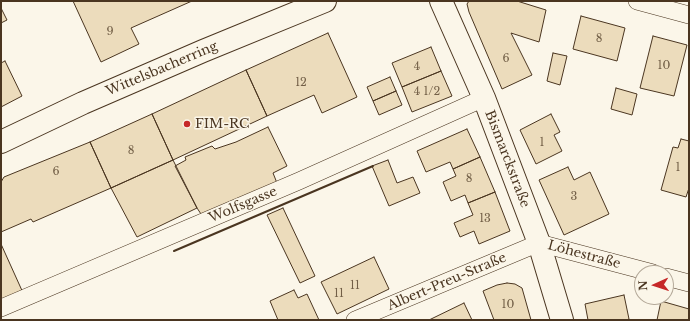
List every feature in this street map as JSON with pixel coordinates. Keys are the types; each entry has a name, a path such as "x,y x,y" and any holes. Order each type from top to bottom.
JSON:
{"main road":[{"name":"Wittelsbacherring","path":"1,142 89,100 325,1"},
{"name":"Bismarckstraße","path":"441,1 484,98 539,243 562,320"}],"street":[{"path":"637,1 689,15"},
{"name":"Wolfsgasse","path":"1,308 299,181 484,98"},
{"name":"Löhestraße","path":"539,243 634,268"},
{"name":"Albert-Preu-Straße","path":"355,320 539,243"},
{"path":"674,278 689,282"}],"building":[{"path":"73,1 192,1 131,28 139,44 101,62"},
{"path":"469,1 517,1 546,10 539,42 511,33 532,75 502,89 469,12 467,4"},
{"path":"1,8 7,20 1,23"},
{"path":"581,16 625,28 617,61 573,49"},
{"path":"328,33 357,97 322,113 314,95 267,116 246,70"},
{"path":"653,36 687,45 674,96 640,88"},
{"path":"431,47 441,71 402,87 392,63"},
{"path":"553,53 567,56 560,85 547,81"},
{"path":"5,61 22,96 1,107 1,63"},
{"path":"246,70 267,116 173,160 152,114"},
{"path":"441,71 452,96 412,112 402,87"},
{"path":"390,77 396,91 373,101 367,87"},
{"path":"616,88 637,94 632,115 611,109"},
{"path":"396,91 402,105 379,115 373,101"},
{"path":"152,114 173,160 111,188 90,142"},
{"path":"551,114 560,132 554,135 562,151 536,164 520,130"},
{"path":"268,127 287,166 273,173 277,183 203,217 175,166 186,160 185,157 212,146 215,149 236,142"},
{"path":"467,129 480,157 453,169 450,162 426,172 417,151"},
{"path":"681,139 689,141 689,188 686,197 661,190 673,147 678,148"},
{"path":"90,142 111,188 33,222 31,219 1,232 1,182 4,177"},
{"path":"480,157 495,192 468,203 465,195 451,201 443,182 456,176 453,169"},
{"path":"173,160 197,208 137,237 111,188"},
{"path":"388,160 397,183 413,177 420,193 389,206 372,166"},
{"path":"568,167 574,180 590,172 609,214 564,235 539,180"},
{"path":"495,192 510,231 479,244 474,231 460,237 454,223 473,215 468,203"},
{"path":"283,208 315,276 300,283 267,215"},
{"path":"1,244 24,295 1,304"},
{"path":"374,257 389,289 337,314 321,282"},
{"path":"507,283 515,284 522,288 531,320 494,320 483,291 497,285"},
{"path":"294,290 298,298 307,294 319,320 278,320 270,301"},
{"path":"624,295 629,319 588,320 585,304"},
{"path":"464,303 472,320 429,320"},
{"path":"660,305 674,305 689,309 689,320 657,320"}],"wall":[{"path":"174,251 373,166"}],"place":[{"name":"FIM-RC","path":"187,124"}]}
